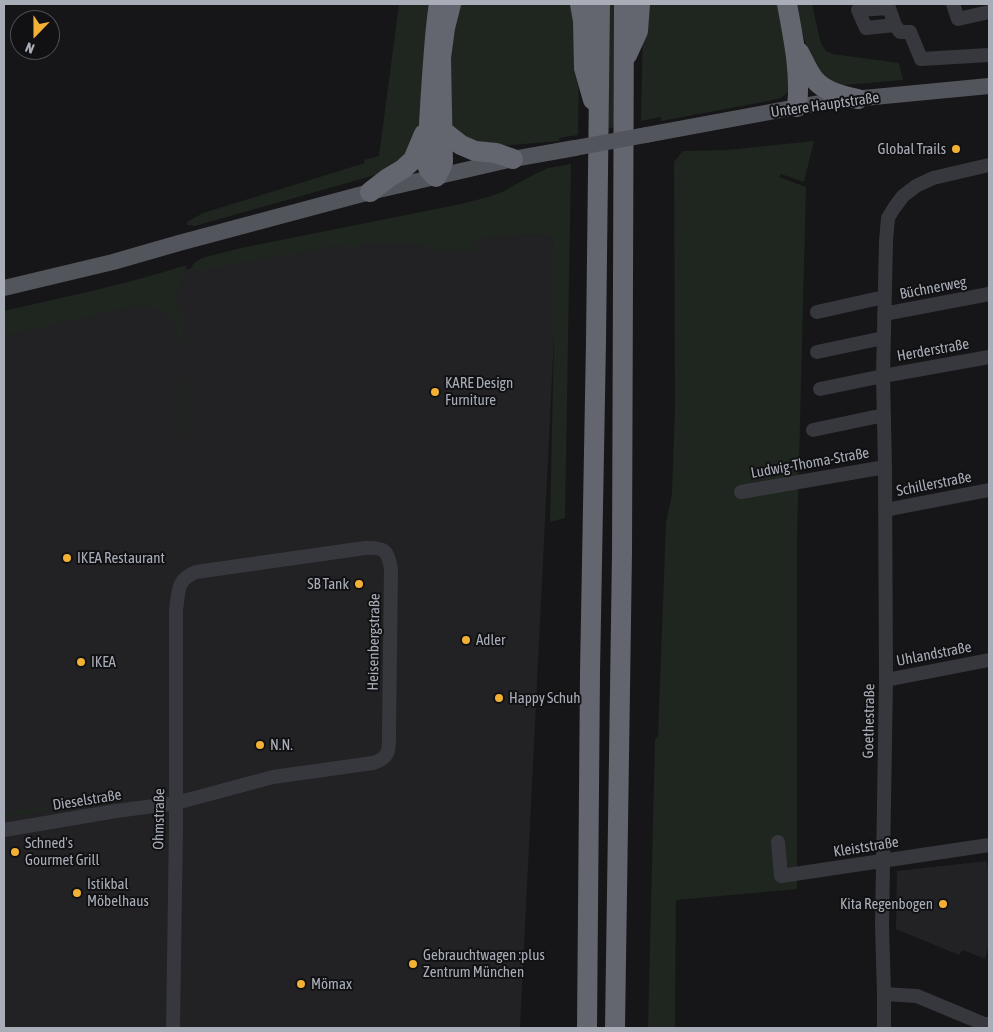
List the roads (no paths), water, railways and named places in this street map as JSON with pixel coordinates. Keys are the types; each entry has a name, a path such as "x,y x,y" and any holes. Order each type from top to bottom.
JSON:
{"highway":[{"path":"436,177 442,162 435,124 436,21 439,4"},
{"path":"370,192 413,160 435,124 445,28 451,4"},
{"path":"580,4 583,21 584,68 599,118"},
{"path":"586,1028 600,4"},
{"path":"615,1028 622,553 624,4"},
{"path":"624,61 638,30 640,4"},
{"path":"787,4 794,41 802,106 812,97 811,73"},
{"path":"794,41 816,81 823,87 842,96 858,99"},
{"path":"435,124 461,146 475,151 496,153 513,159"}],"main road":[{"name":"Untere Hauptstraße","path":"4,288 113,262 370,192 513,159 802,106 989,86"}],"street":[{"path":"952,4 958,19 989,12"},
{"path":"895,25 900,32 910,32 921,59 989,55"},
{"name":"Goethestraße","path":"884,1028 882,926 886,680 885,467 882,376 888,218 903,196 916,186 933,178 989,165"},
{"name":"Büchnerweg","path":"884,314 989,294"},
{"path":"817,312 884,297"},
{"path":"817,352 883,338"},
{"name":"Herderstraße","path":"882,376 989,357"},
{"path":"820,389 882,376"},
{"path":"814,430 884,415"},
{"name":"Ludwig-Thoma-Straße","path":"741,492 885,467"},
{"name":"Schillerstraße","path":"885,510 989,490"},
{"name":"Heisenbergstraße","path":"176,610 182,580 196,572 372,548 383,550 390,562 389,731 385,758 373,763 273,777 176,803"},
{"name":"Ohmstraße","path":"173,1028 177,689 176,610"},
{"name":"Uhlandstraße","path":"886,680 989,661"},
{"name":"Dieselstraße","path":"4,830 176,803"},
{"name":"Kleiststraße","path":"778,842 781,876 989,845"},
{"path":"884,994 917,996 984,1024 989,1024"}],"place":[{"name":"Global Trails","path":"956,149"},
{"name":"KARE Design Furniture","path":"435,392"},
{"name":"IKEA Restaurant","path":"67,558"},
{"name":"SB Tank","path":"359,584"},
{"name":"Adler","path":"466,640"},
{"name":"IKEA","path":"81,662"},
{"name":"Happy Schuh","path":"499,698"},
{"name":"N.N.","path":"260,745"},
{"name":"Schned's Gourmet Grill","path":"15,852"},
{"name":"Istikbal Möbelhaus","path":"77,893"},
{"name":"Kita Regenbogen","path":"943,904"},
{"name":"Gebrauchtwagen :plus Zentrum München","path":"413,964"},
{"name":"Mömax","path":"301,984"}]}
